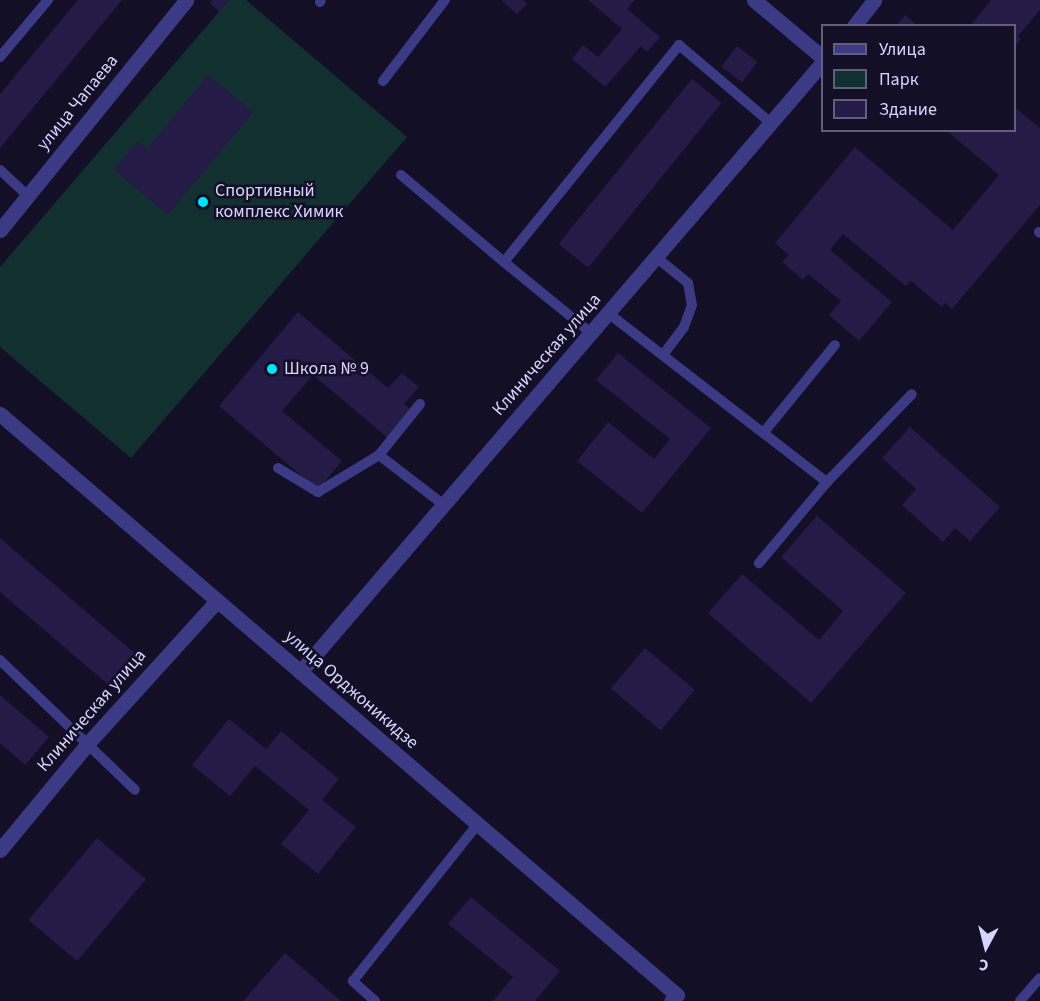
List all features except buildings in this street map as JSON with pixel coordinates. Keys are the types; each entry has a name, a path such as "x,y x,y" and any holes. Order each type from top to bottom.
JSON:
{"street":[{"name":"улица Чапаева","path":"0,230 186,0"},
{"path":"754,0 821,56"},
{"path":"856,24 874,0"},
{"name":"Клиническая улица","path":"300,672 821,64"},
{"name":"улица Орджоникидзе","path":"0,414 478,824 674,998"},
{"name":"Клиническая улица","path":"0,850 88,742 217,601"}],"lane":[{"path":"0,57 48,0"},
{"path":"383,81 445,0"},
{"path":"504,262 679,45 771,123"},
{"path":"0,170 28,196"},
{"path":"401,174 591,333"},
{"path":"656,257 687,283 692,304 684,327 664,354"},
{"path":"608,313 827,482"},
{"path":"764,432 835,345"},
{"path":"759,563 827,482 912,394"},
{"path":"278,468 318,492 379,455 420,404"},
{"path":"379,455 444,505"},
{"path":"0,660 88,742 135,790"},
{"path":"375,1001 353,981 478,824"},
{"path":"1020,1001 1040,978"}],"green space":[{"name":"Спортивный комплекс Химик","path":"229,0 246,0 407,137 131,458 0,347 0,267"}],"place":[{"name":"Спортивный комплекс Химик","path":"203,202"},
{"name":"Школа № 9","path":"272,369"}]}
